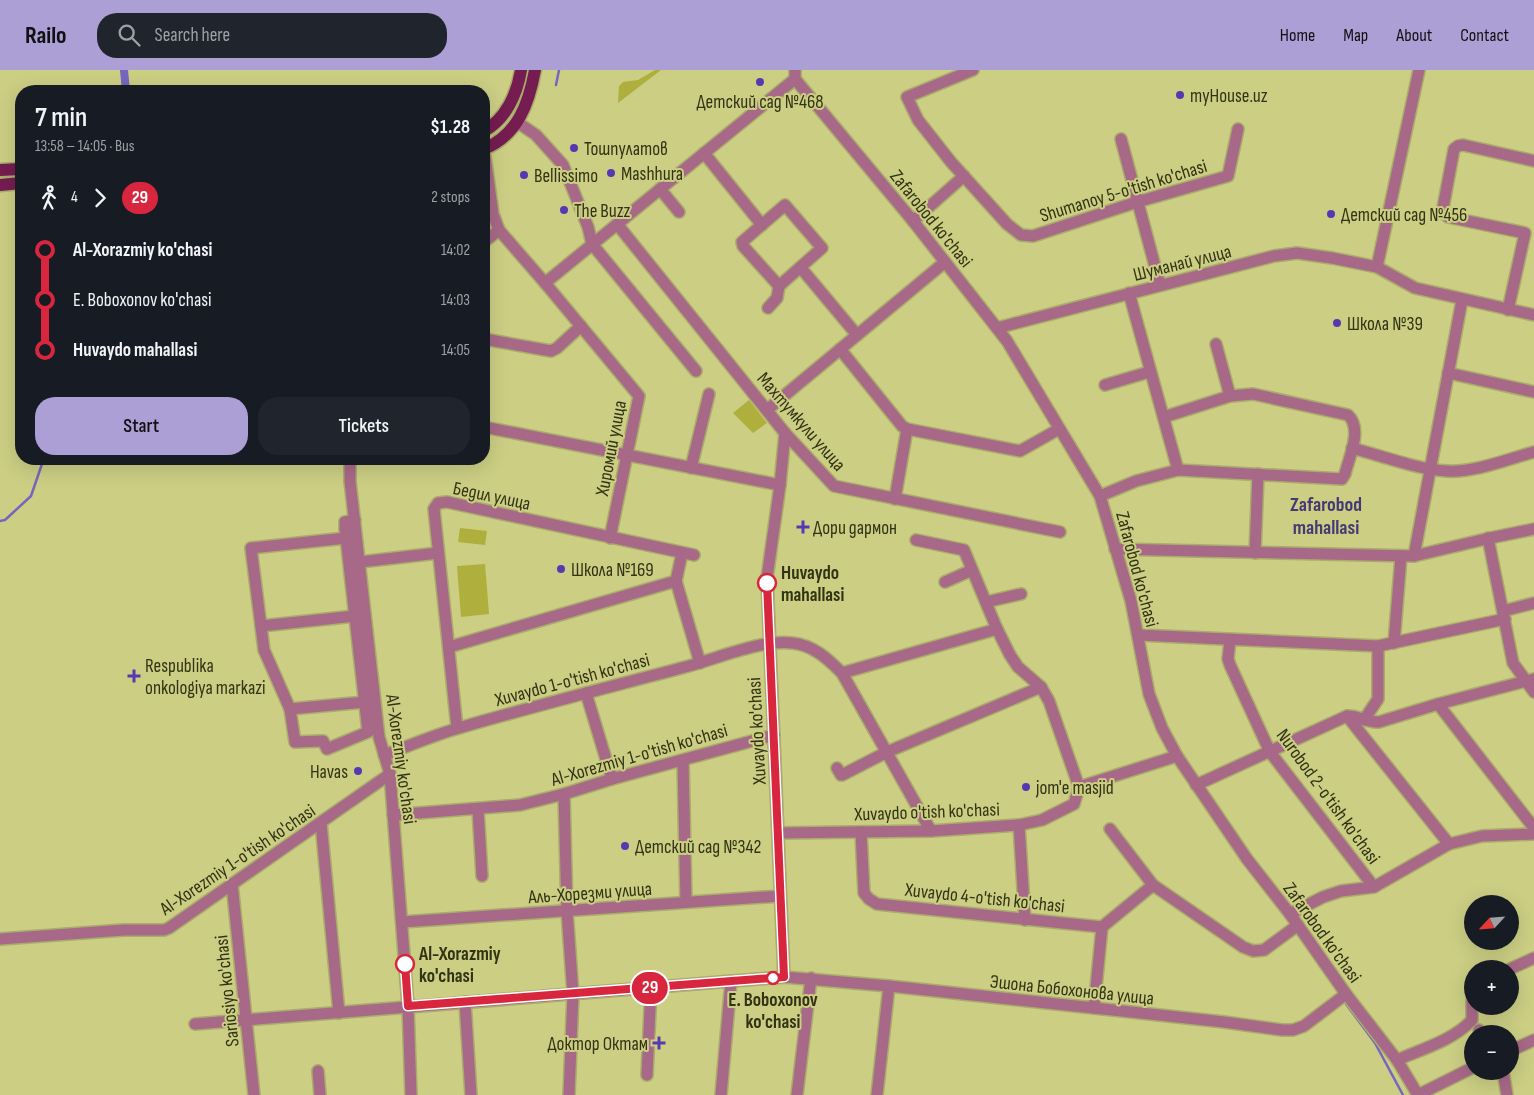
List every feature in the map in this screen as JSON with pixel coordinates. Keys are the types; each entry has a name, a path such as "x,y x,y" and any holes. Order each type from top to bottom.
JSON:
{"main road":[{"path":"490,126 508,107 515,92 521,70"},
{"path":"490,145 504,137 517,122 528,102 535,70"},
{"path":"0,170 15,169"},
{"path":"0,184 15,183"}],"street":[{"name":"Shumanoy 5-o'tish ko'chasi","path":"973,70 906,97 918,120 964,176 1007,224 1021,234 1033,236 1137,202 1228,176 1238,129"},
{"path":"1377,267 1419,70"},
{"path":"545,283 704,153 795,75"},
{"name":"Zafarobod ko'chasi","path":"795,75 1007,341 1100,496 1115,549 1126,579 1139,635 1149,694 1162,728 1177,756 1247,858 1290,914 1346,994 1397,1060 1418,1095"},
{"path":"517,122 536,135 562,165 588,227 592,244 696,371"},
{"path":"1121,138 1160,285"},
{"path":"1508,310 1530,234 1448,217 1444,213 1443,208 1454,149 1458,146 1463,145 1534,161"},
{"path":"704,153 762,225"},
{"path":"913,221 964,176"},
{"path":"660,189 678,212"},
{"name":"Хиромий улица","path":"490,192 493,214 499,230 639,396 610,538"},
{"path":"768,308 777,298 779,286 822,248 785,205 742,242 743,246 779,286"},
{"name":"Махтумкули улица","path":"617,224 784,433 834,486 1060,532"},
{"path":"490,237 499,230"},
{"name":"Шуманай улица","path":"997,328 1274,256 1297,253 1377,267 1415,288 1534,315"},
{"path":"767,410 945,262"},
{"path":"800,268 857,335"},
{"path":"1129,293 1149,372 1164,417 1178,470"},
{"path":"1414,556 1462,300"},
{"path":"490,341 551,352 581,326"},
{"path":"1216,344 1230,396"},
{"path":"840,349 907,430 1020,451 1059,430"},
{"path":"1105,385 1149,372"},
{"path":"1448,373 1534,392"},
{"path":"691,468 709,394"},
{"path":"1100,496 1136,481 1178,470 1342,479 1352,448 1355,426 1348,415 1253,394 1230,396 1164,417"},
{"path":"490,428 780,485"},
{"path":"895,499 907,430"},
{"name":"Xuvaydo ko'chasi","path":"784,433 780,485 767,578 784,977"},
{"path":"1352,448 1430,469 1448,471 1470,469 1534,452"},
{"name":"Al-Xorezmiy ko'chasi","path":"350,465 354,520 379,737 390,774 408,1006 411,1095"},
{"path":"1255,553 1258,474"},
{"name":"Бедил улица","path":"457,728 438,553 435,506 441,502 688,554 676,581"},
{"path":"346,534 252,548 264,650 290,709 295,742 323,741 327,749 368,732 345,522 354,520"},
{"path":"1115,549 1414,556 1534,529"},
{"path":"1488,538 1513,663 1530,680 1534,692"},
{"path":"916,540 964,550 1010,655 1018,667 1041,687 1049,700 1080,787 1177,756"},
{"path":"360,562 438,553"},
{"path":"1394,642 1400,556"},
{"path":"946,582 972,570"},
{"path":"449,647 676,581 700,663"},
{"path":"986,602 1021,594"},
{"path":"1139,635 1378,646 1504,615 1534,603"},
{"path":"261,626 355,616"},
{"path":"842,673 997,629"},
{"name":"Nurobod 2-o'tish ko'chasi","path":"1230,640 1228,659 1230,665 1270,752 1374,886"},
{"name":"Xuvaydo 1-o'tish ko'chasi","path":"384,755 457,728 769,643 791,643 806,646 827,658 842,673 931,831"},
{"path":"1364,720 1378,699 1378,646"},
{"path":"1196,786 1347,716 1352,715 1364,720 1379,722 1438,704 1530,680"},
{"path":"836,768 842,775 887,752 1041,687"},
{"path":"586,694 612,779"},
{"path":"290,709 365,702"},
{"path":"1438,704 1534,828"},
{"path":"1347,716 1449,844"},
{"name":"Al-Xorezmiy 1-o'tish ko'chasi","path":"393,814 520,805 774,735"},
{"path":"683,761 686,902"},
{"name":"Al-Xorezmiy 1-o'tish ko'chasi","path":"0,939 124,930 164,930 176,924 390,774"},
{"name":"Xuvaydo o'tish ko'chasi","path":"778,834 931,831 1019,825 1042,820 1074,804 1080,787"},
{"path":"564,794 573,994 569,1095"},
{"path":"478,809 482,876"},
{"path":"321,823 338,1012"},
{"path":"1019,825 1025,920"},
{"path":"1110,829 1153,885 1243,947 1253,951 1264,950 1298,925"},
{"name":"Xuvaydo 4-o'tish ko'chasi","path":"861,832 864,893 868,899 877,904 1025,920 1102,926"},
{"path":"1290,914 1306,904 1332,894 1374,886 1449,844 1482,836 1534,834"},
{"name":"Sariosiyo ko'chasi","path":"232,884 254,1095"},
{"path":"1094,1008 1102,926 1153,885"},
{"name":"Аль-Хорезми улица","path":"402,922 780,896"},
{"path":"1519,965 1534,958"},
{"name":"Эшона Бобохонова улица","path":"246,1020 784,977 889,986 1293,1030 1311,1021 1346,994"},
{"path":"797,1095 811,978"},
{"path":"721,1095 731,981"},
{"path":"877,1095 889,986"},
{"path":"647,1075 651,988"},
{"path":"465,1002 470,1095"},
{"path":"1397,1060 1445,1039 1464,1028 1472,1020 1472,1015"},
{"path":"195,1024 246,1020"},
{"path":"1519,1047 1534,1040"},
{"path":"318,1071 320,1095"},
{"path":"1418,1095 1464,1072"},
{"path":"1504,1080 1507,1095"}],"shaded area":[{"path":"655,70 661,70 618,103 619,86 623,82 638,80"},
{"path":"749,400 767,423 753,433 733,413"},
{"path":"460,528 487,531 485,545 458,542"},
{"path":"485,564 489,614 461,617 457,566"}],"waterway":[{"path":"124,70 125,85"},
{"path":"556,85 559,70"},
{"path":"0,521 5,520 31,496 42,465"},
{"path":"1346,1004 1375,1043 1403,1095"}],"bus line":[{"name":"29","path":"405,964 408,1006 784,977 767,583"}],"place":[{"name":"Детский сад №468","path":"760,82"},
{"name":"myHouse.uz","path":"1180,95"},
{"name":"Тошпулатов","path":"574,148"},
{"name":"Mashhura","path":"611,173"},
{"name":"Bellissimo","path":"524,175"},
{"name":"The Buzz","path":"564,210"},
{"name":"Детский сад №456","path":"1331,214"},
{"name":"Школа №39","path":"1337,323"},
{"name":"Дори дармон","path":"803,527"},
{"name":"Школа №169","path":"561,569"},
{"name":"Huvaydo mahallasi","path":"767,583"},
{"name":"Respublika onkologiya markazi","path":"134,676"},
{"name":"Havas","path":"358,771"},
{"name":"jom'e masjid","path":"1026,787"},
{"name":"Детский сад №342","path":"625,846"},
{"name":"Al-Xorazmiy ko'chasi","path":"405,964"},
{"name":"E. Boboxonov ko'chasi","path":"773,978"},
{"name":"Доктор Октам","path":"659,1043"}],"district":[{"name":"Zafarobod mahallasi","path":"1326,516"}]}
